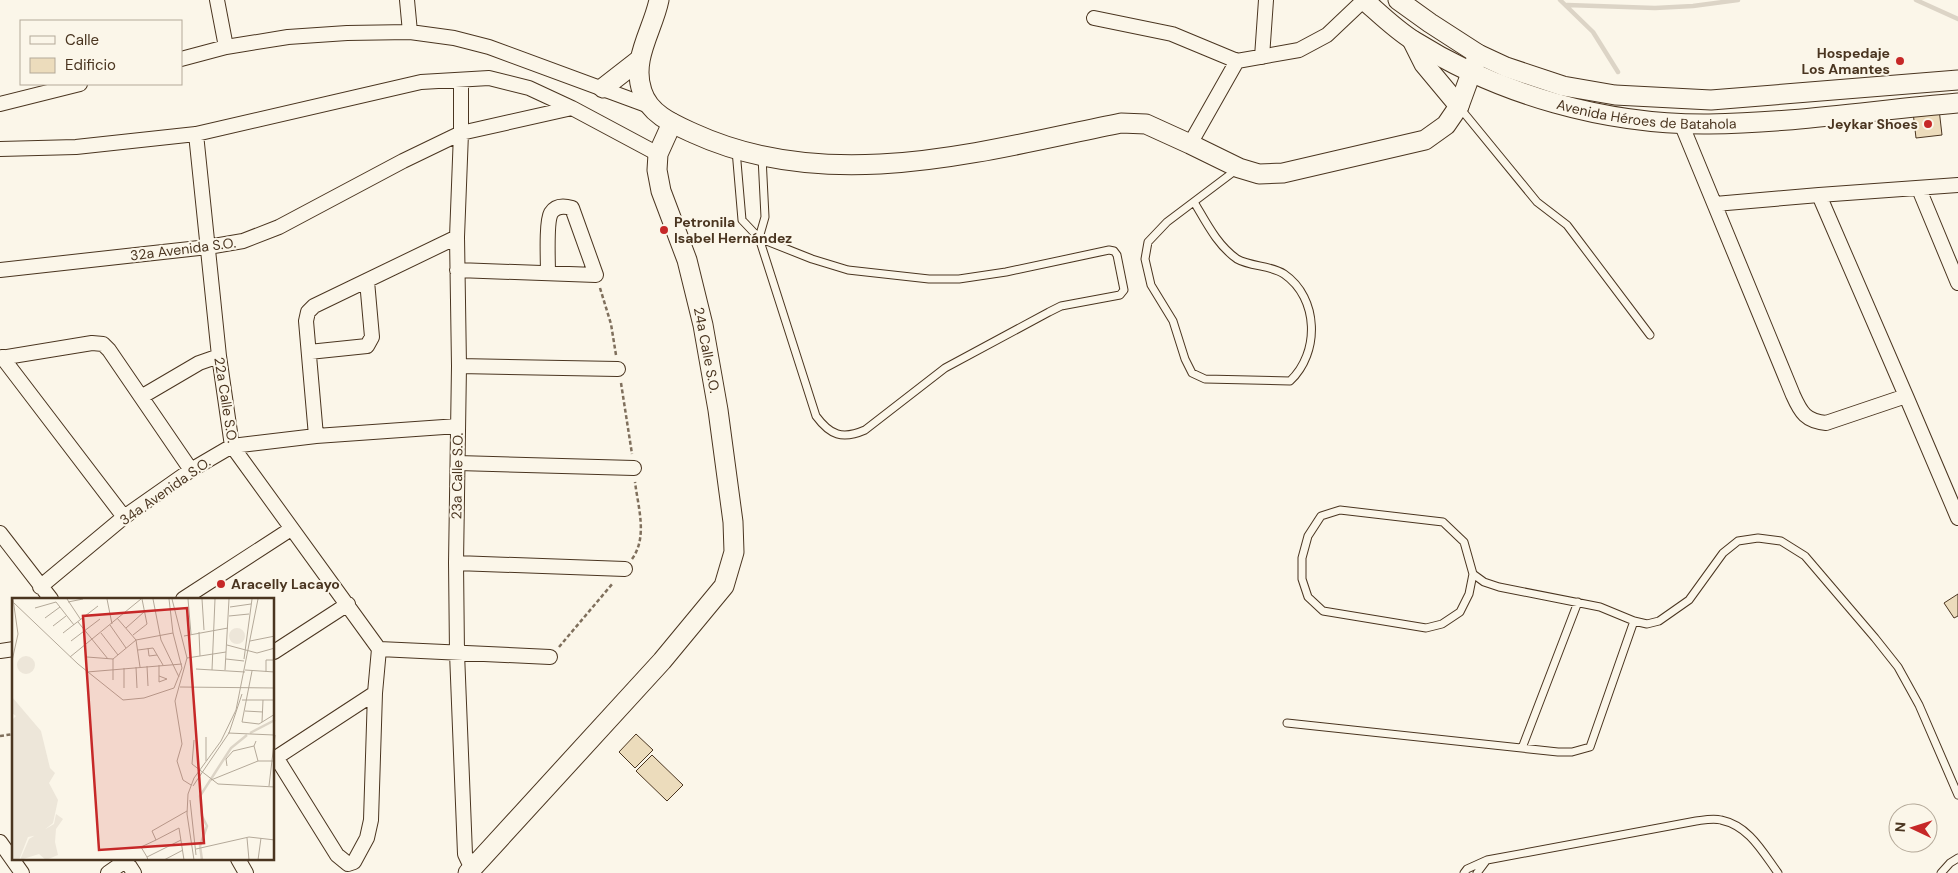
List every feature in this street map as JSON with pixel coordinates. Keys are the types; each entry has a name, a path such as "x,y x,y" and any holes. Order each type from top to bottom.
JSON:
{"street":[{"path":"217,0 226,47"},
{"path":"407,0 410,32"},
{"path":"648,106 639,77 639,60 659,0"},
{"path":"1262,57 1266,0"},
{"path":"1094,18 1172,34 1236,61 1299,50 1327,35 1364,0"},
{"name":"Avenida Héroes de Batahola","path":"1364,0 1412,40 1472,73 1544,100 1631,118 1708,124 1958,103"},
{"name":"Avenida Héroes de Batahola","path":"1398,0 1478,54 1506,67 1563,86 1615,95 1711,100 1958,80"},
{"path":"182,58 226,47 288,37 346,33 410,32 454,38 489,47 648,106 672,123 736,150 762,157 847,165 899,163 953,157 1121,123 1146,124 1239,168 1259,174 1283,172 1425,140 1446,126 1459,106 1478,54"},
{"path":"1412,40 1424,64 1459,106"},
{"path":"603,88 639,60"},
{"path":"1190,144 1236,61"},
{"path":"0,149 76,147 196,134 421,82 489,78 529,88 572,108 658,154 672,123"},
{"name":"23a Calle S.O.","path":"461,81 457,237 459,366 456,563 457,653 465,854 470,871"},
{"path":"0,104 76,85"},
{"name":"32a Avenida S.O.","path":"0,270 208,248 243,241 279,227 403,161 461,133 572,108"},
{"path":"1681,123 1793,395 1805,416 1815,422 1826,424 1906,396"},
{"name":"22a Calle S.O.","path":"196,134 219,356 232,446 290,529 348,604 379,649"},
{"name":"24a Calle S.O.","path":"470,871 662,661 724,586 734,552 733,522 720,419 703,325 687,260 661,191 657,170 658,154"},
{"path":"1715,204 1958,185"},
{"path":"1919,189 1958,283"},
{"path":"1819,196 1958,518"},
{"path":"457,270 596,275 572,208 565,206 556,208 551,212 549,221 548,273"},
{"path":"316,436 306,320 308,312 314,306 457,237"},
{"path":"309,352 367,346 372,337 366,281"},
{"path":"124,517 1,358 92,342 103,344 191,470"},
{"path":"141,397 200,363 219,356"},
{"path":"459,366 618,369"},
{"name":"34a Avenida S.O.","path":"40,587 124,517 191,470 232,446 316,436 458,426"},
{"path":"458,463 634,468"},
{"path":"185,598 290,529"},
{"path":"0,533 50,598"},
{"path":"456,563 625,569"},
{"path":"275,651 348,604"},
{"path":"375,693 275,758 337,855 348,864 354,862 367,838 371,820 375,693 379,649 550,657"},
{"path":"0,842 12,859"},
{"path":"13,860 22,873"},
{"path":"108,873 126,860 134,873"},
{"path":"239,860 246,873"}],"lane":[{"path":"1459,106 1537,202 1567,225 1650,335"},
{"path":"736,150 742,220 759,238 812,260 848,270 928,279 959,279 1006,272 1109,250 1114,251 1117,256 1124,290 1120,295 1062,306 1026,323 945,368 865,430 844,436 833,433 825,428 816,416 759,238 765,217 762,157"},
{"path":"1194,202 1217,241 1238,259 1283,274 1298,287 1309,312 1313,332 1308,352 1300,371 1290,381 1205,379 1192,373 1185,359 1173,322 1151,285 1145,259 1148,242 1167,222 1239,168"},
{"path":"1473,574 1470,594 1460,612 1442,624 1426,628 1322,611 1308,596 1302,579 1302,558 1308,536 1321,516 1340,510 1443,522 1464,542 1473,574 1484,582 1499,588 1600,607 1634,621 1647,624 1659,621 1689,600 1723,553 1738,541 1758,538 1781,541 1804,556 1876,638 1898,667 1918,705 1958,795"},
{"path":"1522,748 1578,602"},
{"path":"1287,722 1522,748 1572,752 1590,747 1634,621"},
{"path":"1464,873 1467,869 1486,860 1696,821 1720,819 1737,826 1752,836 1778,873"},
{"path":"1941,873 1950,863 1958,858"},
{"path":"1477,873 1486,860"}],"building":[{"name":"Jeykar Shoes","path":"1939,109 1942,135 1916,138 1913,112"},
{"path":"1958,594 1958,616 1954,618 1944,603"},
{"path":"636,734 653,750 635,768 619,752"},
{"path":"652,755 683,785 667,801 636,771"}],"waterway":[{"path":"1560,0 1593,32 1618,72"},
{"path":"1567,5 1655,8 1693,6 1738,0"},
{"path":"1916,0 1958,19"}],"place":[{"name":"Hospedaje Los Amantes","path":"1900,61"},
{"name":"Jeykar Shoes","path":"1928,124"},
{"name":"Petronila Isabel Hernández","path":"664,230"},
{"name":"Aracelly Lacayo","path":"221,584"}]}
